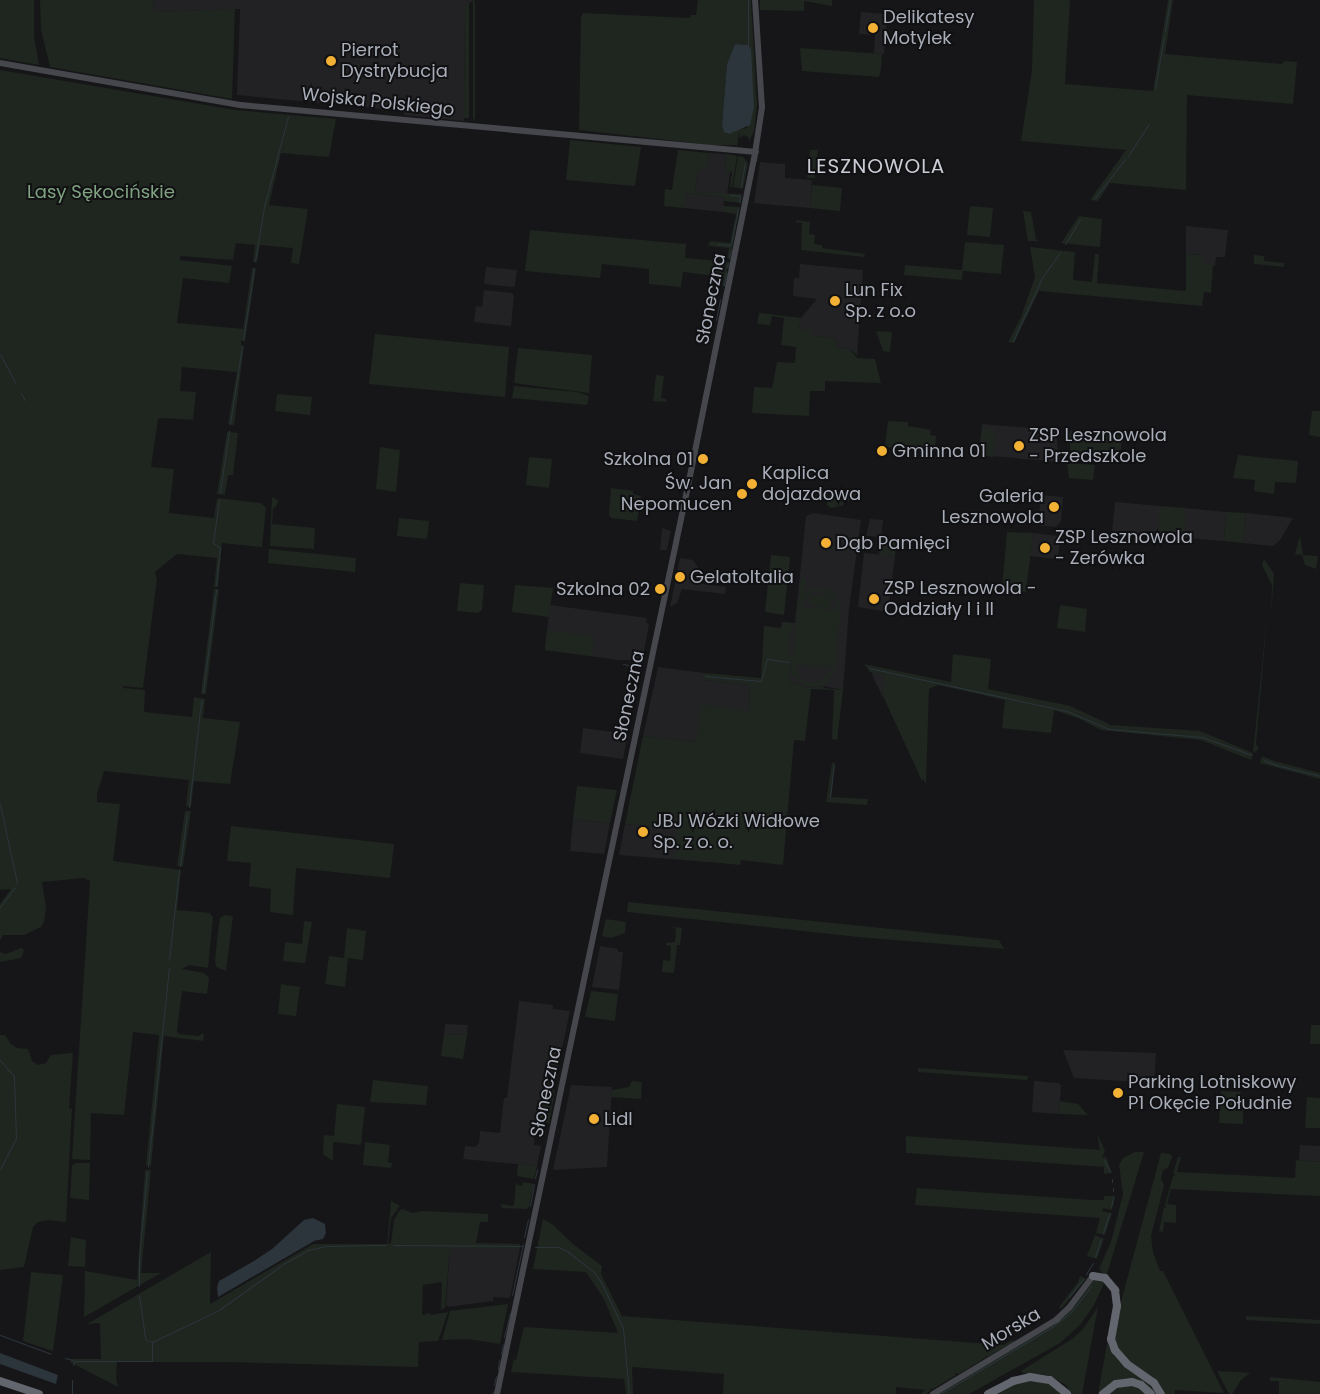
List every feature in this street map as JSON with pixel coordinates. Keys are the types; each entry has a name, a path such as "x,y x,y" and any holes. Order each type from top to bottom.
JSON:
{"highway":[{"path":"1092,1276 1105,1278 1113,1286 1117,1295 1111,1339 1115,1350 1127,1364 1154,1384 1161,1394"},
{"path":"988,1394 1012,1381 1030,1376 1050,1380 1067,1394"},
{"path":"0,1381 39,1394"},
{"path":"1103,1394 1116,1384 1132,1382 1141,1385 1151,1394"}],"main road":[{"name":"Słoneczna","path":"497,1394 756,152 762,96 755,0"},
{"name":"Wojska Polskiego","path":"0,63 241,105 756,152"},
{"name":"Morska","path":"933,1394 1056,1320 1079,1295 1092,1276"}],"shaded area":[{"path":"153,0 475,0 465,5 464,121 404,115 404,111 237,95 240,9 154,12"},
{"path":"861,12 885,14 887,16 884,54 874,53 875,35 859,34"},
{"path":"735,44 748,45 751,49 754,107 750,125 729,134 724,132 722,125 727,64"},
{"path":"709,153 726,154 725,171 730,172 727,195 695,192 698,168 707,169"},
{"path":"760,162 785,164 785,178 812,180 810,208 754,203"},
{"path":"685,193 724,197 723,212 684,208"},
{"path":"1186,226 1228,230 1225,257 1216,257 1215,266 1203,265 1203,255 1186,254"},
{"path":"800,264 863,270 857,355 850,349 837,348 836,338 811,336 799,329 801,318 817,299 793,296 794,278 799,278"},
{"path":"486,267 517,270 515,285 513,287 484,284"},
{"path":"484,290 512,293 514,296 511,326 474,322 476,306 482,307"},
{"name":"ZSP Lesznowola - Przedszkole","path":"982,424 1056,430 1058,450 1055,451 1055,454 1059,455 1060,462 979,455"},
{"path":"1041,495 1063,497 1061,521 1055,527 1038,525"},
{"path":"1115,502 1159,506 1159,536 1112,532"},
{"path":"1185,508 1226,512 1224,541 1185,538"},
{"path":"813,513 861,520 849,609 843,690 823,686 809,688 789,682 779,658 784,622 795,623 806,516"},
{"path":"1246,513 1293,518 1280,540 1273,546 1243,543"},
{"path":"870,519 883,520 881,537 866,536"},
{"path":"662,528 671,531 667,550 660,550"},
{"name":"ZSP Lesznowola - Zerówka","path":"1033,533 1058,536 1060,538 1058,559 1030,556"},
{"path":"864,553 895,556 888,612 858,607"},
{"path":"680,558 693,560 699,569 699,576 694,583 726,587 725,594 682,589 677,603 670,607"},
{"path":"550,605 647,618 646,622 649,624 643,656 639,656 638,660 618,660 545,650"},
{"path":"658,667 704,673 704,680 750,685 749,711 696,742 643,736"},
{"path":"871,672 886,675 883,697 875,681"},
{"path":"583,728 628,734 623,759 580,753"},
{"path":"573,819 610,823 604,854 570,851"},
{"path":"625,824 737,834 733,864 619,855"},
{"path":"600,946 618,949 618,952 623,952 619,990 592,987"},
{"path":"519,1001 553,1005 553,1009 570,1011 550,1105 542,1104 534,1136 534,1145 541,1146 537,1166 463,1159 465,1146 475,1147 479,1143 480,1131 500,1133 504,1098 507,1098"},
{"path":"445,1024 468,1025 467,1035 444,1034"},
{"path":"1063,1050 1156,1053 1154,1083 1074,1078"},
{"path":"1034,1081 1059,1083 1061,1086 1059,1114 1032,1112"},
{"path":"571,1085 612,1087 607,1167 553,1170"},
{"path":"1300,1145 1320,1146 1320,1162 1299,1160"},
{"path":"313,1218 325,1224 326,1233 323,1239 314,1241 218,1297 217,1288 219,1281 272,1249 304,1220"},
{"path":"450,1248 520,1248 510,1298 493,1297 493,1301 448,1307 446,1305"},
{"path":"0,1353 58,1375 56,1384 0,1364"}],"green space":[{"path":"0,0 34,0 34,36 39,65 0,58"},
{"path":"40,0 153,0 154,12 235,9 232,99 50,67 41,30"},
{"path":"698,0 751,0 757,105 754,131 749,142 749,138 744,135 740,138 739,132 737,147 735,145 711,145 579,130 581,17 583,13 690,18 691,15 696,15","holes":["735,44 748,45 747,128 735,130 722,125 727,64"]},
{"path":"760,0 832,0 832,6 804,1 804,11 760,10"},
{"path":"1034,0 1070,0 1065,84 1153,91 1168,0 1173,0 1165,54 1282,64 1285,61 1297,62 1293,104 1187,95 1186,190 1110,183 1098,201 1090,200 1126,150 1021,141 1032,70"},
{"path":"473,1 475,1 475,121 473,118"},
{"path":"469,2 469,118 464,118 465,5"},
{"path":"800,48 882,54 879,77 802,71"},
{"name":"Lasy Sękocińskie","path":"0,70 235,110 336,119 329,157 281,153 269,205 308,209 299,264 291,263 293,248 260,245 257,262 253,262 255,245 236,243 233,260 180,256 180,260 232,266 229,283 183,278 177,323 243,329 252,268 256,268 245,341 241,340 241,345 244,346 234,425 228,424 237,372 182,367 180,391 196,392 193,420 158,419 151,467 174,469 169,513 214,518 217,498 261,503 266,508 262,547 222,543 218,587 214,587 217,558 177,554 155,572 157,579 143,688 123,686 123,688 145,690 144,712 192,717 194,697 205,699 203,718 240,722 230,784 194,781 191,807 186,806 189,780 104,771 97,794 97,802 120,804 113,861 181,870 177,910 210,913 213,918 208,968 189,965 182,969 204,973 209,978 207,994 182,991 177,1031 179,1034 198,1036 204,1033 203,1041 164,1036 151,1166 146,1165 159,1035 133,1032 124,1115 91,1113 90,1160 72,1159 90,881 84,878 42,882 46,907 44,922 41,927 24,935 3,935 0,941 0,904 11,889 0,890"},
{"path":"570,140 641,147 635,186 566,180"},
{"path":"678,150 709,153 707,169 698,169 695,192 742,194 741,203 724,201 724,197 686,193 684,208 664,206 665,189 672,190"},
{"path":"810,150 818,150 815,178 807,178"},
{"path":"726,154 737,156 732,187 730,187 732,172 725,171"},
{"path":"738,156 743,157 748,163 743,189 733,187"},
{"path":"812,185 842,188 840,211 810,208"},
{"path":"723,206 740,207 730,259 727,258 729,248 708,246 710,241 730,243 736,214 723,212"},
{"path":"970,206 993,208 990,237 967,235"},
{"path":"1023,211 1031,212 1036,239 1039,241 1028,241"},
{"path":"1079,216 1102,219 1100,247 1061,243"},
{"path":"796,220 810,222 809,234 815,235 814,244 822,245 822,248 865,254 864,257 801,250 802,223 796,222"},
{"path":"530,230 686,244 685,258 730,262 729,269 726,269 728,272 725,286 722,286 724,277 683,272 681,287 649,284 649,269 602,264 600,278 525,271"},
{"path":"965,242 1004,245 1001,274 963,271 962,280 904,275 905,265 962,270"},
{"path":"1030,247 1075,252 1073,280 1092,282 1095,254 1099,254 1097,283 1186,291 1186,254 1203,255 1203,265 1213,265 1211,293 1204,292 1202,306 1039,291 1014,343 1008,342 1021,317 1035,277"},
{"path":"1254,255 1264,256 1264,261 1284,263 1284,267 1254,264"},
{"path":"759,313 801,318 799,329 812,330 812,336 836,338 837,348 850,349 857,358 875,359 881,383 825,381 825,391 810,391 809,416 752,413 754,387 772,388 777,362 795,363 796,347 781,345 784,318 772,316 770,325 757,324"},
{"path":"876,331 892,332 890,352 883,351"},
{"path":"375,334 509,347 505,397 369,384"},
{"path":"518,348 592,355 589,393 514,383"},
{"path":"656,375 664,376 661,398 666,399 666,402 653,401"},
{"path":"514,386 577,392 589,396 587,405 512,398"},
{"path":"277,394 312,397 310,415 275,411"},
{"path":"1312,411 1320,411 1320,437 1309,435"},
{"path":"888,421 908,422 908,426 931,430 930,435 936,436 935,451 885,447"},
{"path":"982,428 995,430 993,457 979,455"},
{"path":"1068,431 1122,436 1120,459 1071,454"},
{"path":"227,432 238,433 233,475 228,475 225,495 217,494"},
{"path":"380,447 400,450 396,492 376,489"},
{"path":"1238,455 1298,461 1296,483 1275,482 1274,494 1254,491 1255,480 1233,478"},
{"path":"529,457 552,459 549,488 526,485"},
{"path":"1067,463 1095,465 1093,480 1069,478"},
{"path":"611,488 633,491 633,494 641,496 637,521 611,518 609,515"},
{"path":"836,491 856,494 854,498 844,503 844,505 831,508 827,505 827,499"},
{"path":"272,497 278,500 277,505 273,509 272,524 315,528 314,549 270,546"},
{"path":"1159,506 1185,508 1185,538 1159,536"},
{"path":"1226,512 1246,513 1243,543 1224,541"},
{"path":"399,518 429,521 427,539 397,536"},
{"path":"1007,532 1033,533 1026,592 1002,589"},
{"path":"1300,536 1303,555 1318,556 1316,569 1305,565 1302,555 1295,554"},
{"path":"881,537 897,539 895,556 879,555"},
{"path":"269,549 356,558 355,572 268,563"},
{"path":"771,555 790,557 784,615 765,612"},
{"path":"1264,559 1274,574 1271,617 1272,585 1262,565"},
{"path":"801,578 806,578 804,593 814,588 829,590 835,594 841,605 835,671 828,682 815,687 804,685 795,676 791,675","holes":["813,592 824,592 831,597 810,595 809,606 830,608 832,597 836,602 837,610 802,607 806,597","796,665 831,667 831,671 821,681 813,683 805,681 799,676"]},
{"path":"460,583 484,585 482,610 478,613 457,611"},
{"path":"515,585 553,588 549,617 512,612"},
{"path":"214,589 219,589 206,694 201,694"},
{"path":"1060,605 1087,609 1085,632 1057,628"},
{"path":"1268,607 1256,744 1259,749 1253,753"},
{"path":"782,622 792,623 794,626 791,628 788,654 792,655 789,682 809,688 823,686 824,688 843,690 837,740 832,739 834,690 811,689 805,741 794,740 783,865 741,860 740,865 675,858 677,829 625,824 643,736 696,742 701,704 749,711 750,685 704,680 704,673 761,678 764,626 781,628"},
{"path":"547,630 594,636 592,656 545,650"},
{"path":"953,654 991,659 988,689 1070,706 1111,725 1200,731 1253,753 1251,760 1201,740 1101,730 1078,718 1054,710 1051,733 1002,728 1005,700 938,685 929,689 926,784 923,779 922,781 883,696 885,675 870,672 864,664 951,682"},
{"path":"1262,756 1320,773 1320,779 1260,763"},
{"path":"832,763 835,763 831,797 868,799 867,805 826,802"},
{"path":"577,786 617,790 610,823 573,819"},
{"path":"185,811 191,811 183,866 177,866"},
{"path":"231,826 394,844 390,878 296,868 293,915 270,912 271,889 249,886 251,863 227,861"},
{"path":"628,902 999,940 1004,949 858,937 627,912"},
{"path":"225,915 233,916 226,971 216,967 215,961 220,918"},
{"path":"606,919 626,922 625,933 611,938 602,935"},
{"path":"304,921 312,922 305,963 283,961 285,942 302,944"},
{"path":"671,927 682,928 680,945 677,945 674,973 662,972 663,960 670,961 671,946 666,945 666,943 675,942 676,929"},
{"path":"347,928 366,931 363,960 348,958 345,987 325,984 329,956 344,958"},
{"path":"21,948 24,950 21,958 0,962 0,952 6,954"},
{"path":"281,984 300,987 296,1016 278,1014"},
{"path":"591,991 618,994 615,1021 585,1017"},
{"path":"1311,1025 1320,1025 1320,1044 1310,1044"},
{"path":"444,1034 467,1035 463,1059 441,1056"},
{"path":"0,1035 5,1035 11,1044 17,1048 28,1049 32,1061 38,1065 46,1063 51,1055 73,1053 69,1109 72,1108 66,1222 48,1220 38,1222 33,1227 24,1267 0,1270"},
{"path":"918,1068 1028,1076 1027,1080 918,1072"},
{"path":"373,1080 428,1086 426,1105 370,1102"},
{"path":"632,1081 642,1082 641,1099 611,1097 612,1090 629,1087"},
{"path":"553,1090 555,1091 549,1123 538,1122 542,1104 550,1105"},
{"path":"1221,1091 1240,1092 1243,1096 1243,1124 1219,1123"},
{"path":"1307,1097 1320,1098 1320,1128 1305,1128"},
{"path":"1060,1101 1078,1104 1088,1115 1059,1114"},
{"path":"337,1104 365,1107 361,1145 333,1142 333,1161 323,1154 324,1135 334,1136"},
{"path":"1097,1133 1105,1151 1102,1157 1106,1157 1112,1173 1104,1174 1104,1167 906,1153 906,1136 1100,1150"},
{"path":"365,1142 390,1145 388,1162 392,1163 391,1168 363,1165"},
{"path":"1135,1152 1144,1152 1107,1274 1103,1274 1099,1269 1111,1242 1123,1194 1119,1165 1123,1158"},
{"path":"1161,1153 1170,1154 1172,1157 1168,1168 1163,1170 1161,1179 1164,1185 1151,1236 1153,1252 1160,1271 1163,1271 1224,1393 1175,1390 1175,1394 1164,1394 1124,1356 1116,1344 1115,1332 1118,1313"},
{"path":"1178,1157 1181,1157 1177,1172 1295,1178 1296,1160 1320,1162 1320,1196 1171,1189 1167,1204 1176,1205 1176,1223 1164,1222 1163,1232 1159,1231 1164,1207 1167,1208 1165,1205 1173,1176 1176,1175 1173,1174"},
{"path":"76,1163 90,1163 89,1200 70,1198 72,1165"},
{"path":"518,1164 537,1166 534,1179 517,1176"},
{"path":"145,1170 151,1170 141,1273 161,1273 84,1317 85,1271 137,1280"},
{"path":"516,1181 517,1185 522,1186 523,1182 534,1184 529,1207 526,1209 502,1208 500,1204 514,1206"},
{"path":"917,1188 1092,1200 1104,1200 1104,1196 1115,1196 1112,1210 1103,1208 1102,1211 1112,1213 1105,1235 1096,1233 1100,1218 915,1205"},
{"path":"391,1201 400,1206 391,1218 388,1244 391,1243 394,1220 400,1210 403,1209 412,1213 423,1211 488,1214 488,1222 480,1222 476,1243 520,1244 520,1248 450,1248 445,1308 441,1310 442,1282 423,1285 422,1315 448,1312 438,1341 419,1342 418,1367 224,1362 117,1362 116,1377 118,1387 70,1362 72,1359 101,1359 100,1323 87,1324 211,1252 210,1304 313,1244 387,1244"},
{"path":"543,1219 552,1224 573,1244 602,1266 601,1274 622,1316 1003,1345 1013,1340 1014,1342 987,1357 986,1355 985,1358 959,1374 955,1373 956,1375 933,1389 930,1388 931,1390 926,1394 921,1394 925,1390 896,1387 896,1394 723,1394 724,1374 632,1367 633,1394 626,1394 624,1379 511,1372 524,1327 618,1333 604,1299 586,1272 533,1269"},
{"path":"1095,1235 1104,1239 1097,1259 1087,1256"},
{"path":"71,1237 86,1240 85,1267 68,1266"},
{"path":"31,1272 63,1275 53,1351 23,1341"},
{"path":"1080,1276 1086,1279 1061,1309 1059,1307 1078,1282"},
{"path":"1092,1281 1105,1281 1094,1305 1080,1325 1060,1343 969,1394 937,1394 1049,1327 1077,1302"},
{"path":"508,1304 500,1344 468,1339 442,1340 450,1311"},
{"path":"1098,1307 1082,1394 1072,1394 1066,1385 1048,1375 1023,1373 1021,1371 1072,1339 1083,1329"},
{"path":"1246,1316 1320,1320 1320,1324 1246,1320"},
{"path":"1108,1338 1158,1394 1155,1394 1146,1385 1133,1380 1098,1394"},
{"path":"1217,1371 1250,1373 1241,1380 1232,1394 1229,1394"},
{"path":"1270,1377 1320,1382 1320,1394 1279,1394 1279,1381 1270,1381"},
{"path":"1023,1380 1047,1381 1064,1394 992,1394"},
{"path":"1130,1385 1148,1394 1107,1394 1116,1388"}],"waterway":[{"path":"748,0 748,47"},
{"path":"1165,31 1170,0"},
{"path":"1155,89 1164,36"},
{"path":"255,261 264,207 288,116"},
{"path":"1128,156 1149,124"},
{"path":"1094,199 1125,159"},
{"path":"741,187 745,163"},
{"path":"730,195 740,196 739,202"},
{"path":"718,244 731,245 738,209"},
{"path":"1065,244 1080,219"},
{"path":"729,258 731,250"},
{"path":"1013,341 1042,278 1060,252"},
{"path":"727,267 728,263"},
{"path":"243,340 254,269"},
{"path":"724,285 726,273"},
{"path":"716,320 720,299"},
{"path":"230,424 242,346"},
{"path":"0,354 15,382"},
{"path":"21,393 25,400"},
{"path":"220,492 229,431"},
{"path":"216,585 220,548 213,543 219,500"},
{"path":"203,692 216,590"},
{"path":"705,676 761,681 767,659 789,662"},
{"path":"623,664 639,667"},
{"path":"869,668 1067,711 1109,729 1202,737 1252,755"},
{"path":"199,717 202,699"},
{"path":"189,807 199,719"},
{"path":"1264,760 1276,765 1320,776"},
{"path":"830,797 834,765"},
{"path":"0,804 17,883"},
{"path":"180,866 187,813"},
{"path":"169,960 179,870"},
{"path":"0,907 15,887"},
{"path":"148,1167 169,968"},
{"path":"0,1060 14,1076 16,1138 0,1169"},
{"path":"1104,1160 1110,1172"},
{"path":"535,1178 537,1169"},
{"path":"139,1286 139,1258 147,1171"},
{"path":"530,1206 534,1184"},
{"path":"1111,1207 1113,1198"},
{"path":"1103,1233 1109,1214"},
{"path":"524,1237 528,1219"},
{"path":"1095,1257 1101,1239"},
{"path":"512,1295 523,1244"},
{"path":"139,1295 145,1337 146,1340 152,1342 219,1310 285,1263 308,1250 325,1246 385,1245"},
{"path":"393,1245 522,1246"},
{"path":"535,1247 558,1247 567,1251 594,1272 602,1284 623,1328 629,1394"},
{"path":"1086,1274 1093,1263"},
{"path":"1069,1297 1083,1279"},
{"path":"940,1394 1052,1327 1071,1312 1091,1286"},
{"path":"504,1337 510,1313"},
{"path":"0,1335 51,1354"},
{"path":"73,1365 74,1361 152,1361 152,1342"},
{"path":"501,1354 503,1344"},
{"path":"65,1358 73,1360"},
{"path":"498,1369 499,1360"},
{"path":"494,1385 496,1376"},
{"path":"72,1380 72,1394"}],"place":[{"name":"Delikatesy Motylek","path":"873,28"},
{"name":"Pierrot Dystrybucja","path":"331,61"},
{"name":"Lun Fix Sp. z o.o","path":"835,301"},
{"name":"ZSP Lesznowola - Przedszkole","path":"1019,446"},
{"name":"Gminna 01","path":"882,451"},
{"name":"Szkolna 01","path":"703,459"},
{"name":"Kaplica dojazdowa","path":"752,484"},
{"name":"Św. Jan Nepomucen","path":"742,494"},
{"name":"Galeria Lesznowola","path":"1054,507"},
{"name":"Dąb Pamięci","path":"826,543"},
{"name":"ZSP Lesznowola - Zerówka","path":"1045,548"},
{"name":"GelatoItalia","path":"680,577"},
{"name":"Szkolna 02","path":"660,589"},
{"name":"ZSP Lesznowola - Oddziały I i II","path":"874,599"},
{"name":"JBJ Wózki Widłowe Sp. z o. o.","path":"643,832"},
{"name":"Parking Lotniskowy P1 Okęcie Południe","path":"1118,1093"},
{"name":"Lidl","path":"594,1119"}],"district":[{"name":"LESZNOWOLA","path":"876,166"}]}
